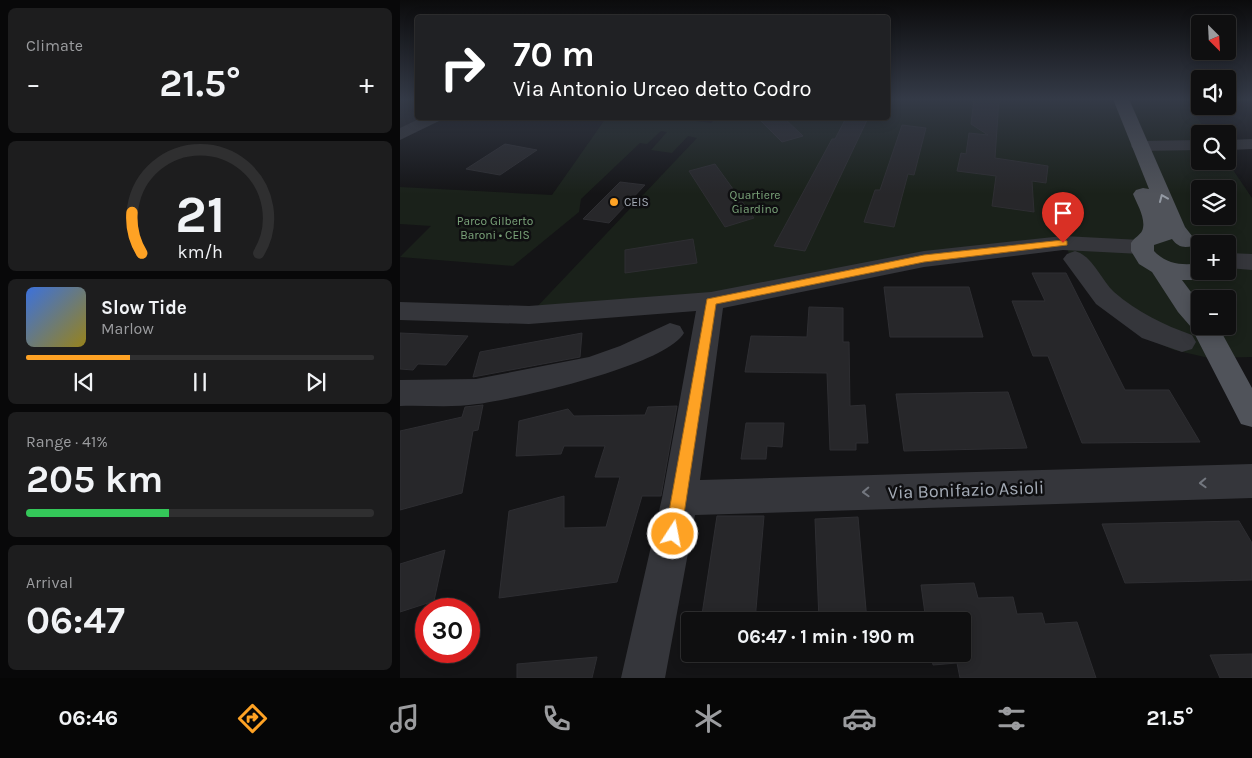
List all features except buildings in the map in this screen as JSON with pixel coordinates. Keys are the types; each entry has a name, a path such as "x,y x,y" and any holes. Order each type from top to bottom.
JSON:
{"main road":[{"path":"1120,131 1155,226 1154,232 1145,242"},
{"path":"1134,131 1175,228 1191,245"},
{"path":"1145,242 1167,236 1191,246"},
{"path":"1145,242 1151,260 1160,266 1183,273 1191,272"},
{"path":"1160,266 1191,310"},
{"path":"1194,335 1239,393 1252,414"}],"street":[{"path":"1236,145 1252,144"},
{"path":"1140,146 1191,145"},
{"path":"400,311 529,315 711,301 924,258 1063,243 1145,242"},
{"path":"1076,259 1105,298 1152,332 1191,334"},
{"path":"1236,261 1252,262"},
{"path":"644,678 680,498 711,301"},
{"path":"400,393 464,394 572,372 630,354 670,333"},
{"name":"Via Bonifazio Asioli","path":"680,498 1252,482"}],"green space":[{"path":"597,131 1191,131 1191,170 1233,170 1252,198 1252,357 1209,358 1174,350 1146,338 1077,273 1063,239 711,297 534,310 697,138 688,136 672,153 651,150 667,132 661,131 647,144 640,143 581,199 579,212 513,266 400,257 431,226 400,224 400,187 552,195"}],"place":[{"name":"CEIS","path":"614,202"}],"route":[{"path":"673,534 711,301 924,258 1063,243"}],"park label":[{"name":"Quartiere Giardino","path":"755,202"},
{"name":"Parco Gilberto Baroni • CEIS","path":"495,228"}]}
